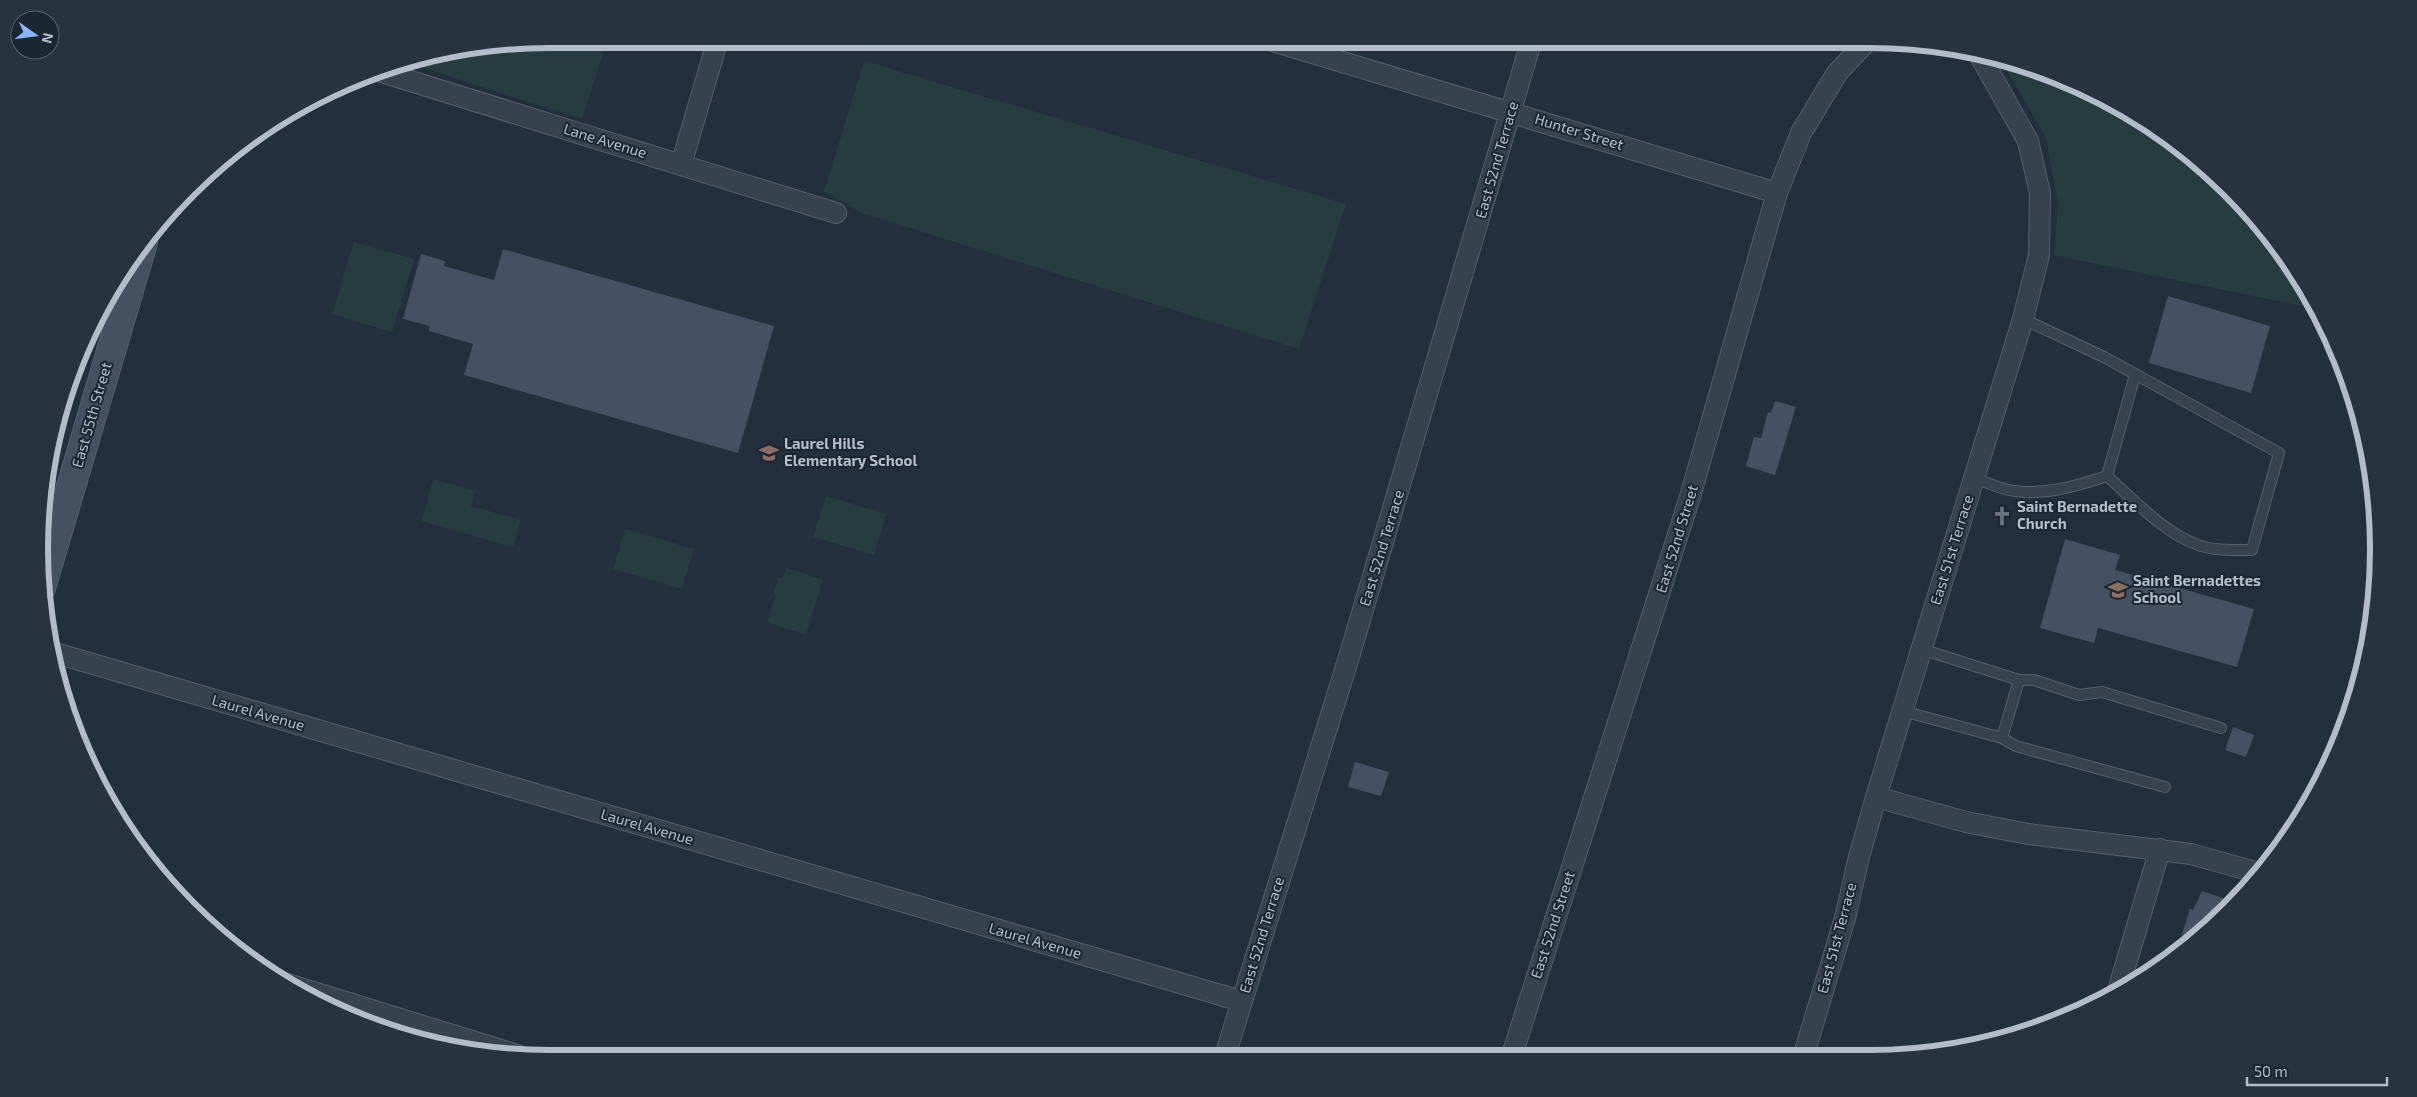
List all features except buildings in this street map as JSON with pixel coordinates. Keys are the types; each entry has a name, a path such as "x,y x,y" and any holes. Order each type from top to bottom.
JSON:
{"street":[{"path":"681,165 715,48"},
{"name":"Hunter Street","path":"1296,48 1777,193"},
{"name":"East 52nd Terrace","path":"1227,1050 1349,657 1530,48"},
{"name":"East 52nd Street","path":"1514,1050 1689,500 1777,193 1801,133 1837,73 1861,48"},
{"name":"East 51st Terrace","path":"1805,1050 1845,918 1859,857 1876,797 2023,319 2038,255 2040,194 2028,141 1983,61"},
{"name":"Lane Avenue","path":"387,74 836,213"},
{"name":"East 55th Street","path":"48,563 137,263"},
{"name":"Laurel Avenue","path":"59,654 1241,1001"},
{"path":"1876,797 1966,822 2010,830 2192,854 2252,871"},
{"path":"2121,981 2160,849"},
{"path":"320,994 484,1045"}],"lane":[{"path":"2023,319 2136,375 2279,453 2252,550 2221,550 2199,545 2170,531 2106,476"},
{"path":"2106,476 2136,375"},
{"path":"1974,478 2013,491 2039,492 2073,487 2106,476"},
{"path":"1921,649 2019,680 2034,680 2079,695 2102,692 2221,728"},
{"path":"2002,738 2019,680"},
{"path":"1902,711 2002,738 2016,746 2166,787"}],"green space":[{"path":"605,48 582,119 416,66 451,57 483,52 516,49"},
{"path":"864,61 1346,204 1299,349 862,213 824,192"},
{"path":"2005,67 2030,74 2090,99 2147,132 2173,151 2223,194 2245,218 2285,270 2307,307 2054,255 2058,204 2046,138"},
{"path":"354,242 414,259 392,332 332,314"},
{"path":"433,479 475,491 471,506 521,520 513,547 422,521"},
{"path":"826,496 886,514 874,555 813,537"},
{"path":"625,529 694,549 682,589 613,569"},
{"path":"786,568 823,580 806,635 767,622 776,595 773,593 778,578 782,578"}],"place":[{"name":"Laurel Hills Elementary School","path":"769,453"},
{"name":"Saint Bernadette Church","path":"2002,516"},
{"name":"Saint Bernadettes School","path":"2118,590"}]}
